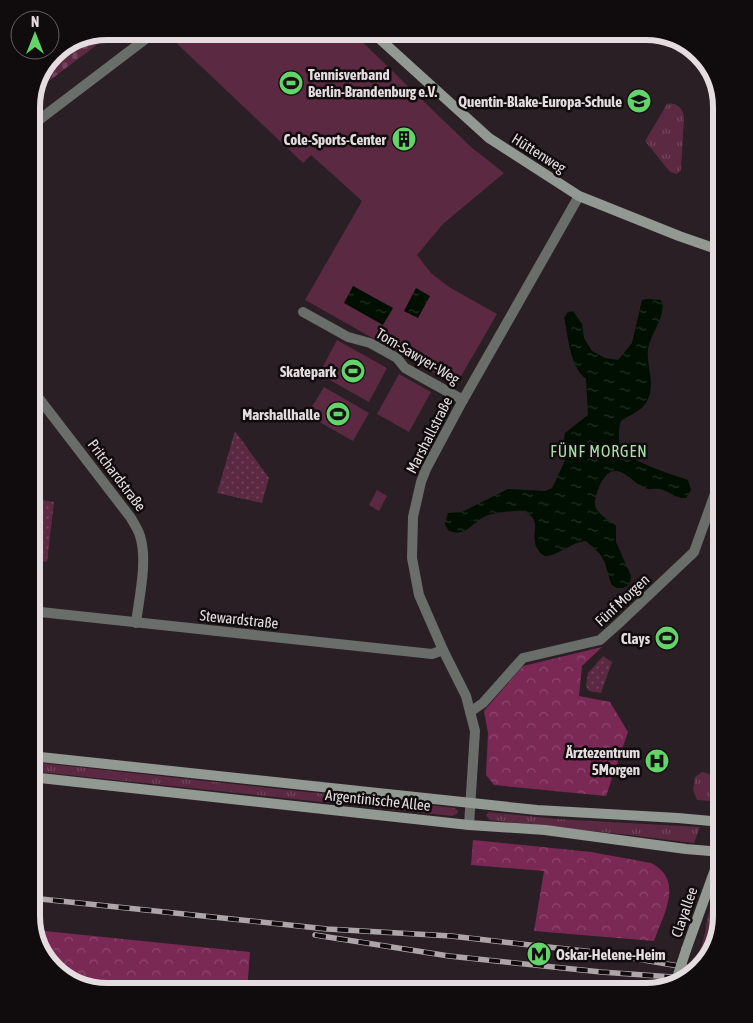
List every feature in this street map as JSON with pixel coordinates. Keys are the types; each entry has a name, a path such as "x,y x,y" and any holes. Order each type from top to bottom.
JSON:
{"main road":[{"name":"Hüttenweg","path":"381,40 489,138 579,196 713,248"},
{"name":"Argentinische Allee","path":"40,757 537,810 713,821"},
{"name":"Argentinische Allee","path":"40,778 469,825 545,830 686,850 713,852"},
{"name":"Clayallee","path":"678,974 713,874"}],"street":[{"path":"40,119 144,40"},
{"name":"Marshallstraße","path":"469,825 475,731 466,696 443,650 419,594 412,558 412,517 426,469 579,196"},
{"name":"Tom-Sawyer-Weg","path":"303,312 348,337 370,343 396,358 405,368 463,400"},
{"name":"Pritchardstraße","path":"40,400 131,518 138,530 142,562 136,623"},
{"name":"Fünf Morgen","path":"470,712 483,703 523,658 600,640 694,552 713,499"},
{"name":"Stewardstraße","path":"40,613 432,654 443,650"}],"green space":[{"path":"103,40 44,85 51,70 70,51 94,41"},
{"path":"173,40 360,40 471,147 504,173 443,224 417,255 431,273 449,287 497,314 456,385 305,300 362,201 311,155 303,163"},
{"path":"667,104 678,106 684,117 681,170 677,174 670,172 645,141"},
{"name":"Skatepark","path":"337,340 387,368 369,402 319,374"},
{"path":"399,374 431,392 409,432 377,414"},
{"name":"Marshallhalle","path":"324,387 369,413 353,441 307,415"},
{"path":"235,431 269,478 262,503 217,493"},
{"path":"377,490 387,496 379,511 369,505"},
{"path":"40,500 54,502 47,562 40,561"},
{"path":"602,647 582,666 579,696 610,702 628,732 606,796 494,785 486,775 488,733 484,711 523,666"},
{"path":"603,656 612,662 601,693 589,691 586,686 588,673"},
{"path":"40,763 455,808 458,811 457,814 452,816 40,772"},
{"path":"702,772 713,777 713,800 697,800 693,790 695,777"},
{"path":"488,812 557,819 700,827 694,843 490,820 486,816"},
{"path":"473,840 591,852 651,863 661,870 667,879 669,888 669,899 654,941 534,931 544,871 471,865"},
{"path":"713,900 711,933 699,957 705,933"},
{"path":"42,931 250,952 248,983 103,983 82,978 66,969 54,957"}],"water":[{"path":"353,286 393,308 383,325 344,303"},
{"path":"416,288 430,296 418,318 404,311"},
{"path":"642,300 661,300 663,306 648,349 651,389 644,406 621,421 619,442 624,451 640,462 688,480 691,490 686,498 683,498 661,489 645,488 619,471 609,473 604,477 598,489 595,505 599,512 616,526 616,542 631,576 630,584 624,588 616,588 611,584 605,563 600,554 586,541 554,554 543,556 535,544 535,522 524,511 504,512 487,516 464,531 454,532 448,530 445,524 448,513 462,512 508,489 545,491 552,488 564,463 563,445 565,433 588,415 586,379 576,367 573,359 564,318 568,312 573,311 582,324 584,338 592,351 605,358 618,360 632,343"}],"railway":[{"path":"40,899 327,929 451,936 603,953 688,968"},
{"path":"315,935 449,956 601,972 673,977"}],"place":[{"name":"Tennisverband Berlin-Brandenburg e.V.","path":"291,83"},
{"name":"Quentin-Blake-Europa-Schule","path":"639,101"},
{"name":"Cole-Sports-Center","path":"404,139"},
{"name":"Skatepark","path":"353,371"},
{"name":"Marshallhalle","path":"338,414"},
{"name":"Clays","path":"667,638"},
{"name":"Ärztezentrum 5Morgen","path":"657,761"},
{"name":"Oskar-Helene-Heim","path":"539,954"}],"district":[{"name":"FÜNF MORGEN","path":"599,451"}]}
